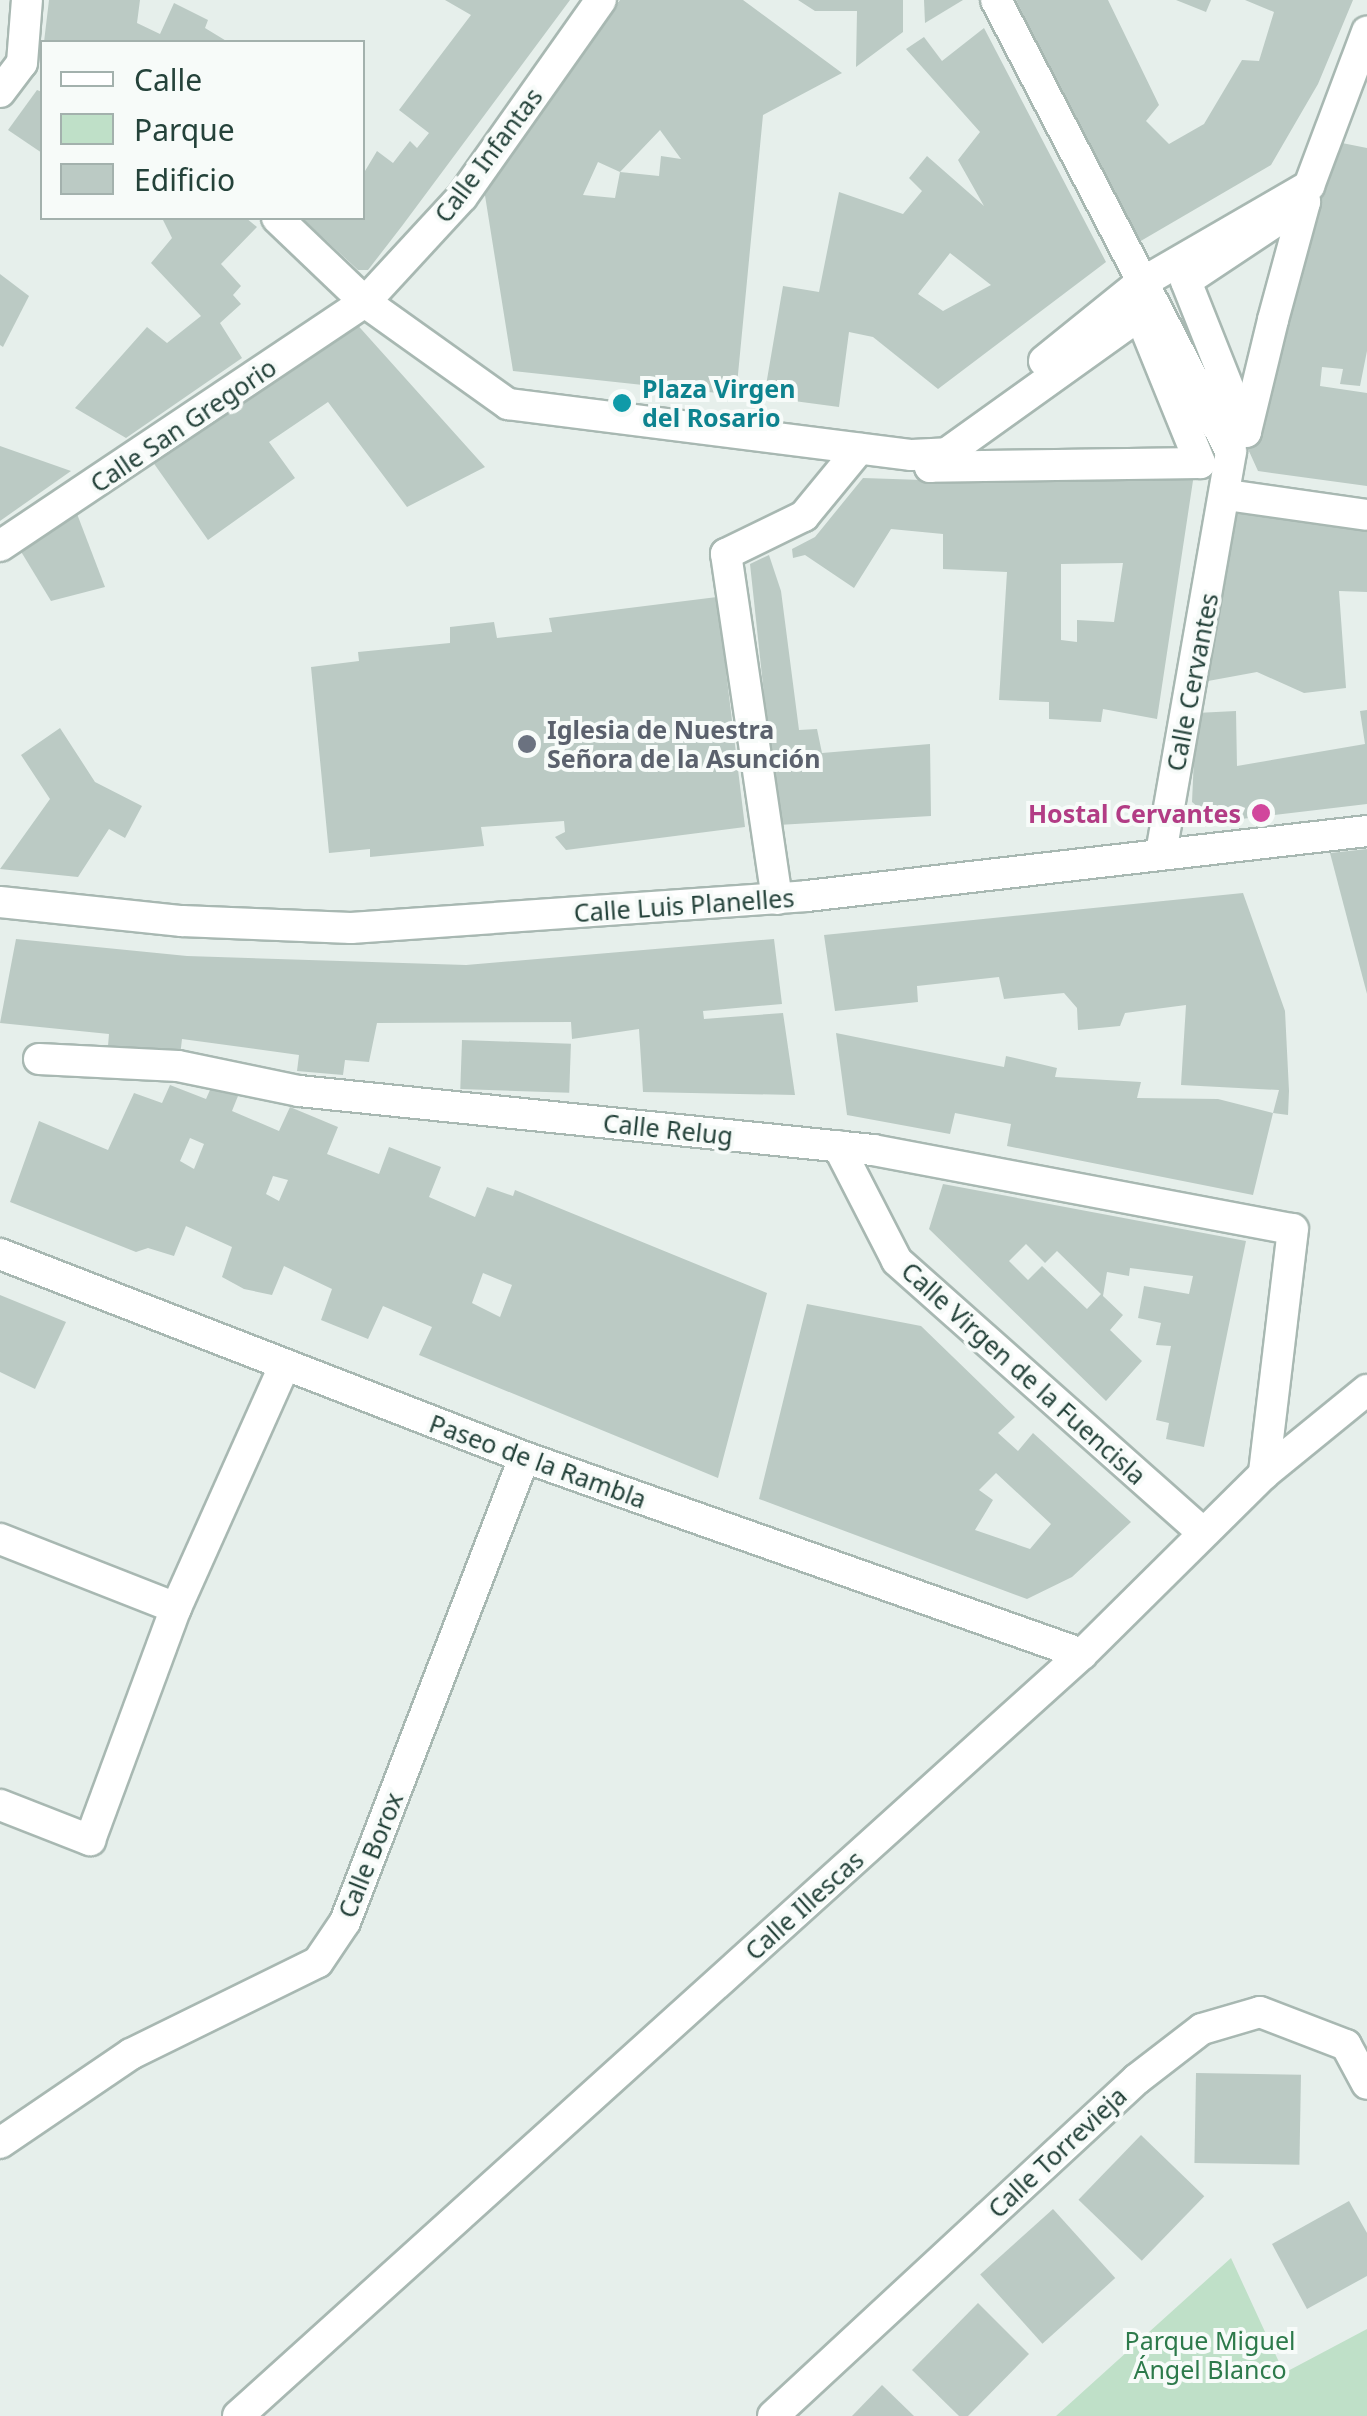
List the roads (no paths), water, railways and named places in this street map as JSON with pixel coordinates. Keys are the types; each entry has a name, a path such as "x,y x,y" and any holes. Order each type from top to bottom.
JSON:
{"street":[{"path":"0,92 32,67 27,0"},
{"name":"Calle Infantas","path":"365,302 462,196 601,0"},
{"path":"996,0 1232,474"},
{"path":"912,455 960,428 1138,284 1308,186 1367,32"},
{"name":"Calle Cervantes","path":"1160,853 1232,474 1305,202 1186,280 1232,474"},
{"path":"280,220 365,302 508,404 859,449 912,455 948,454"},
{"name":"Calle San Gregorio","path":"0,546 365,302"},
{"path":"1140,315 1200,463 930,467 948,454 1140,315"},
{"path":"777,898 726,554 804,516 859,449"},
{"path":"1196,451 1232,474 1367,515"},
{"name":"Calle Luis Planelles","path":"0,902 182,921 351,928 777,898 1367,831"},
{"name":"Calle Relug","path":"40,1059 178,1066 299,1091 838,1146 1293,1230 1264,1474"},
{"name":"Calle Virgen de la Fuencisla","path":"838,1146 897,1260 1200,1532"},
{"name":"Paseo de la Rambla","path":"0,1254 524,1458 1082,1654"},
{"path":"0,1805 90,1840 176,1608 284,1366"},
{"name":"Calle Illescas","path":"249,2413 1082,1654 1200,1532 1367,1390"},
{"name":"Calle Borox","path":"0,2143 131,2054 318,1962 344,1922 524,1458"},
{"path":"0,1539 176,1608"},
{"name":"Calle Torrevieja","path":"773,2416 1137,2078 1202,2029 1260,2012 1346,2045 1367,2084"}],"place":[{"name":"Plaza Virgen del Rosario","path":"622,403"},
{"name":"Iglesia de Nuestra Señora de la Asunción","path":"527,744"},
{"name":"Hostal Cervantes","path":"1261,813"}],"park label":[{"name":"Parque Miguel Ángel Blanco","path":"1210,2356"}]}
